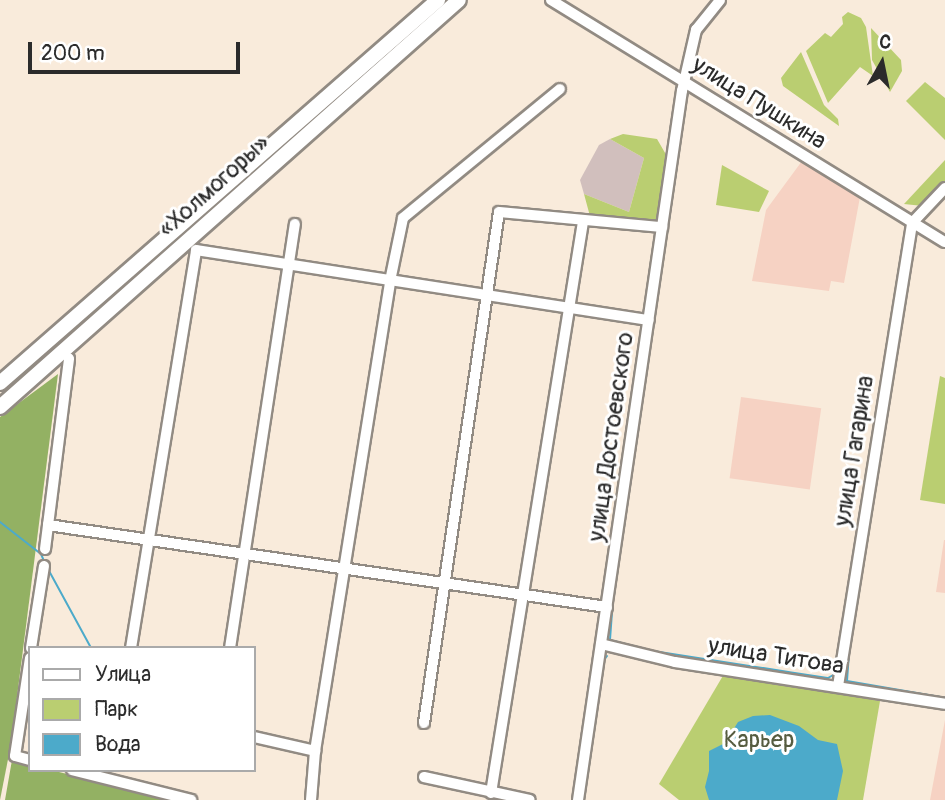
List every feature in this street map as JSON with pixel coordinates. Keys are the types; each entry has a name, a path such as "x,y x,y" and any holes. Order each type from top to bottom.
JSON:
{"highway":[{"name":"«Холмогоры»","path":"0,383 438,0"},
{"name":"«Холмогоры»","path":"0,407 459,0"}],"street":[{"name":"улица Пушкина","path":"551,0 945,242"},
{"name":"улица Достоевского","path":"578,800 684,81 696,30 720,0"},
{"path":"312,800 315,751 390,281 403,218 560,89"},
{"path":"912,223 945,188"},
{"path":"424,723 499,212 583,222 662,227"},
{"path":"491,793 583,222"},
{"name":"улица Гагарина","path":"838,686 912,223"},
{"path":"230,646 291,266 295,224"},
{"path":"131,646 196,250 649,320"},
{"path":"45,549 69,359"},
{"path":"48,525 607,607"},
{"path":"31,646 44,566"},
{"name":"улица Титова","path":"601,644 675,662 945,704"},
{"path":"28,671 15,756 28,759"},
{"path":"256,737 315,751"},
{"path":"86,772 115,776 191,800"},
{"path":"424,776 530,800"}],"shaded area":[{"path":"610,139 644,158 629,212 584,194 580,180 599,145"},
{"path":"802,161 860,197 844,283 831,281 829,291 752,281 766,210"},
{"path":"741,397 821,408 810,489 730,478"},
{"path":"945,540 945,593 936,592"},
{"path":"945,720 945,800 930,800"}],"green space":[{"path":"848,12 861,18 866,27 873,76 860,67 828,103 806,51 825,33 831,37 843,24 842,17"},
{"path":"871,28 901,60 902,71 890,92 872,60"},
{"path":"801,52 824,105 838,119 839,126 783,86 781,78"},
{"path":"925,82 945,98 945,140 906,101"},
{"path":"623,134 657,139 668,158 657,222 591,220 584,194 629,212 644,158 610,139"},
{"path":"945,160 945,183 923,206 904,204"},
{"path":"722,165 769,191 759,212 716,205"},
{"path":"58,374 11,744 0,800 0,417"},
{"path":"940,376 945,378 945,504 920,500"},
{"name":"Карьер","path":"724,674 880,701 863,800 679,800 659,784"},
{"path":"12,760 28,764 28,772 59,772 171,800 5,800"}],"water":[{"path":"770,715 799,726 818,740 837,744 843,771 837,800 709,800 705,787 709,771 709,751 725,743 738,722 753,716"}],"waterway":[{"path":"628,493 677,165"},
{"path":"907,285 913,252"},
{"path":"0,522 41,554 44,561"},
{"path":"48,569 90,646"},
{"path":"614,585 610,640 653,651 788,672 828,678 835,674"},
{"path":"850,639 847,681 945,698"},
{"path":"597,706 604,660 607,656"}]}
